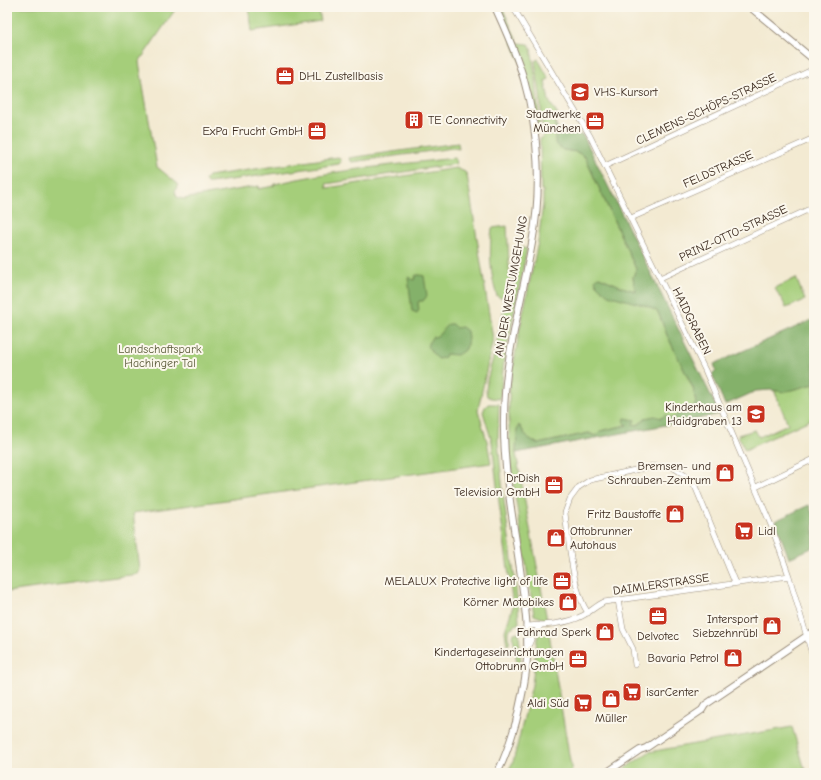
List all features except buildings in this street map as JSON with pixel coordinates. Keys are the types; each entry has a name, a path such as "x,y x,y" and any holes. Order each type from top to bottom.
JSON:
{"main road":[{"name":"AN DER WESTUMGEHUNG","path":"495,7 511,43 524,80 532,120 537,158 537,203 533,241 510,351 506,379 504,415 505,459 521,575 526,626 526,671 517,718 503,763 497,773"},
{"path":"754,8 814,60"},
{"path":"606,773 693,711 706,705 814,631"}],"street":[{"name":"HAIDGRABEN","path":"513,7 586,129 631,218 707,376 772,525 814,661"},
{"name":"CLEMENS-SCHÖPS-STRASSE","path":"605,166 814,69"},
{"name":"FELDSTRASSE","path":"631,218 814,138"},
{"name":"PRINZ-OTTO-STRASSE","path":"660,278 814,207"},
{"path":"756,487 814,459"},
{"path":"588,613 577,590 565,513 568,504 573,494 579,487 590,480 653,466 671,466 682,472 691,480 700,496 735,583"},
{"name":"DAIMLERSTRASSE","path":"526,626 574,619 588,613 604,602 789,576"},
{"path":"618,600 623,629 632,649 635,665"},
{"path":"527,650 532,637 541,625"}],"green space":[{"name":"Landschaftspark Hachinger Tal","path":"7,7 177,7 139,62 157,167 178,184 175,192 177,197 183,199 259,186 258,189 297,179 342,171 455,158 456,164 326,184 327,188 456,168 465,172 467,175 493,339 478,410 487,441 491,463 133,513 140,570 138,574 7,592"},
{"path":"249,7 318,7 321,21 252,31"},
{"path":"498,7 502,7 518,43 529,44 531,49 536,79 540,134 527,79"},
{"path":"538,59 549,79 545,81 549,101 559,117 555,122 563,150 577,152 585,157 636,269 633,277 635,291 599,277 658,312 667,335 693,388 696,403 690,413 683,412 674,418 645,418 641,423 634,425 632,424 635,420 625,425 599,433 595,436 589,433 538,444 527,437 519,425 517,430 516,453 547,620 534,615 509,457 510,384 538,242 543,204 543,190 541,190 540,139 543,137 540,95 535,61"},
{"path":"555,122 558,130 583,135 720,414 516,453 517,430 519,425 527,437 538,444 589,433 595,436 600,431 627,425 624,423 625,418 635,420 633,424 637,425 640,424 645,418 655,416 661,418 666,415 670,418 674,418 679,413 690,413 696,403 693,388 667,335 658,312 647,306 608,295 597,285 595,280 599,277 635,291 633,277 636,269 585,157 577,152 563,150 555,143"},
{"path":"458,143 459,149 453,148 352,162 349,158"},
{"path":"338,157 341,162 339,164 210,183 207,183 205,180 208,176"},
{"path":"507,226 510,282 506,296 501,298 497,296 493,280 490,254 491,237 492,228"},
{"path":"520,247 527,249 504,361 500,399 491,398 487,396 487,380 506,300 511,291"},
{"path":"416,275 424,276 427,296 423,301 419,301 419,310 417,313 412,311 408,277 414,280"},
{"path":"796,278 805,300 786,308 775,288"},
{"path":"814,319 814,384 784,392 771,390 756,391 725,405 712,374 716,370 714,364"},
{"path":"449,324 452,324 456,328 462,327 467,331 468,338 466,349 457,355 446,354 445,357 439,359 427,346 432,337 438,336"},
{"path":"814,384 814,418 745,450 738,435 755,430 759,437 788,424 774,390 784,391"},
{"path":"488,404 499,404 498,441 503,493 518,605 519,623 508,631 510,642 508,645 505,631 513,606 492,442 483,412"},
{"path":"809,505 814,518 814,547 789,558 775,521"},
{"path":"548,627 572,773 507,773 513,762 532,685 537,639 541,631"},
{"path":"519,632 521,665 518,665 517,662 512,636 514,633"},
{"path":"792,727 806,773 618,773 649,752"}],"place":[{"name":"DHL Zustellbasis","path":"285,76"},
{"name":"VHS-Kursort","path":"580,92"},
{"name":"TE Connectivity","path":"414,120"},
{"name":"Stadtwerke München","path":"595,121"},
{"name":"ExPa Frucht GmbH","path":"317,131"},
{"name":"Kinderhaus am Haidgraben 13","path":"756,414"},
{"name":"Bremsen- und Schrauben-Zentrum","path":"725,473"},
{"name":"DrDish Television GmbH","path":"554,485"},
{"name":"Fritz Baustoffe","path":"675,514"},
{"name":"Lidl","path":"744,531"},
{"name":"Ottobrunner Autohaus","path":"556,538"},
{"name":"MELALUX Protective light of life","path":"562,581"},
{"name":"Körner Motobikes","path":"568,602"},
{"name":"Delvotec","path":"658,616"},
{"name":"Intersport Siebzehnrübl","path":"772,626"},
{"name":"Fahrrad Sperk","path":"605,632"},
{"name":"Bavaria Petrol","path":"733,658"},
{"name":"Kindertageseinrichtungen Ottobrunn GmbH","path":"578,659"},
{"name":"isarCenter","path":"632,692"},
{"name":"Müller","path":"611,699"},
{"name":"Aldi Süd","path":"583,703"}]}
